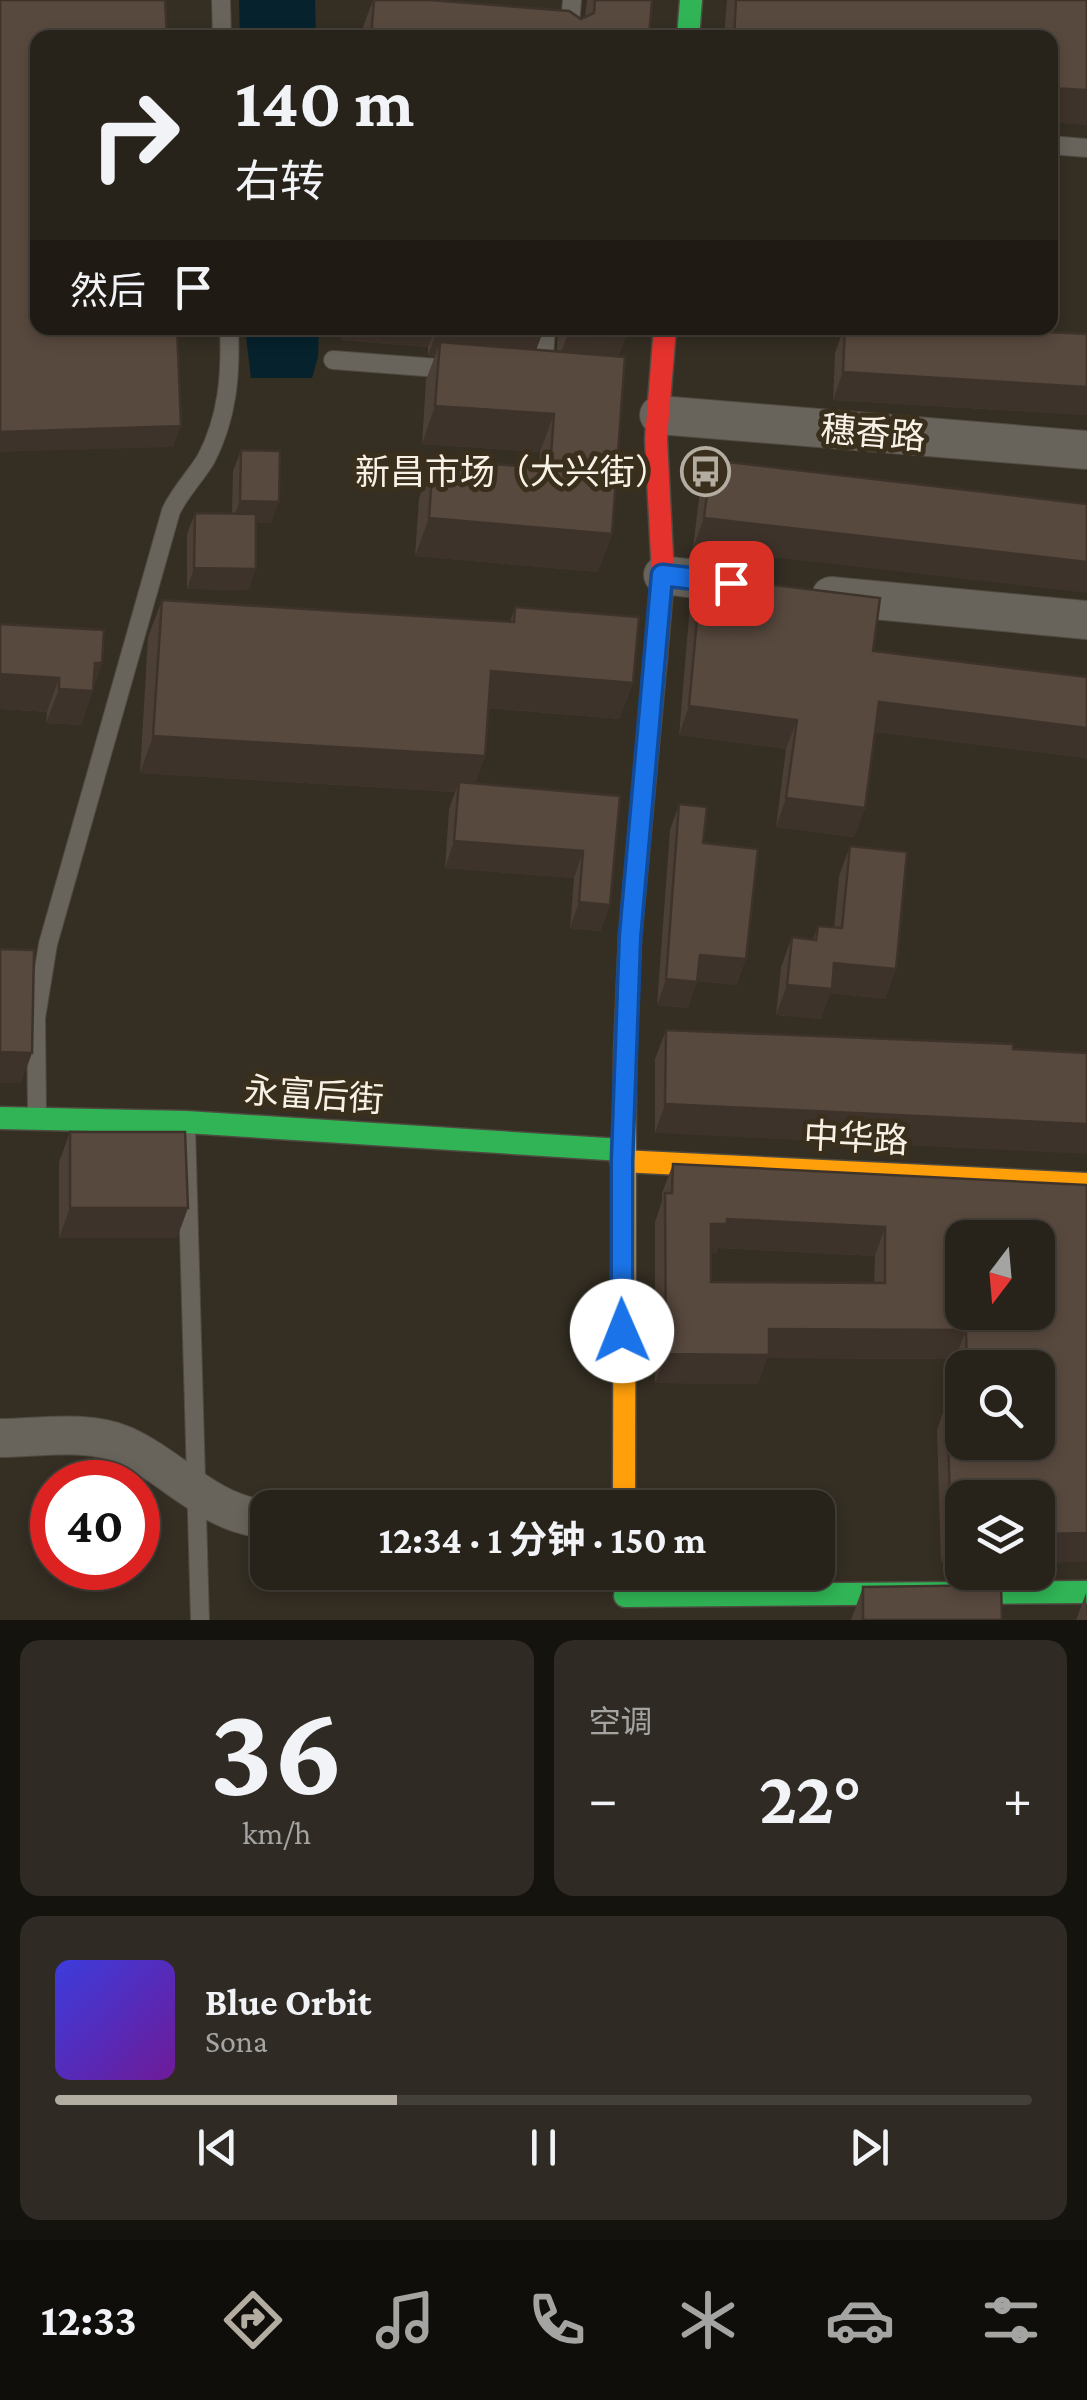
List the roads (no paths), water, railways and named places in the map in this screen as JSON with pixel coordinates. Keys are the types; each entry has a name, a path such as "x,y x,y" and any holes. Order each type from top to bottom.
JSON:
{"street":[{"path":"689,30 691,0"},
{"path":"624,1490 622,1155 630,937 662,575 654,395 665,335"},
{"name":"穗香路","path":"654,395 1087,450"},
{"path":"662,575 1087,620"},
{"name":"永富后街","path":"0,1118 186,1122 622,1155"},
{"name":"中华路","path":"622,1155 1087,1184"},
{"path":"0,1438 94,1438 121,1443 199,1494 229,1510 250,1515"},
{"path":"625,1596 1087,1592"}],"lane":[{"path":"222,0 222,30"},
{"path":"570,30 572,0"},
{"path":"1058,146 1087,148"},
{"path":"37,1119 36,1018 48,944 170,512 208,455 222,417 230,373 230,335"},
{"path":"544,335 533,376 562,378"},
{"path":"333,360 466,370"},
{"path":"186,1122 200,1620"}],"water":[{"path":"239,0 315,0 316,30 240,30"},
{"path":"246,335 319,335 312,378 251,378"}],"place":[{"name":"新昌市场（大兴街）","path":"705,472"}]}
